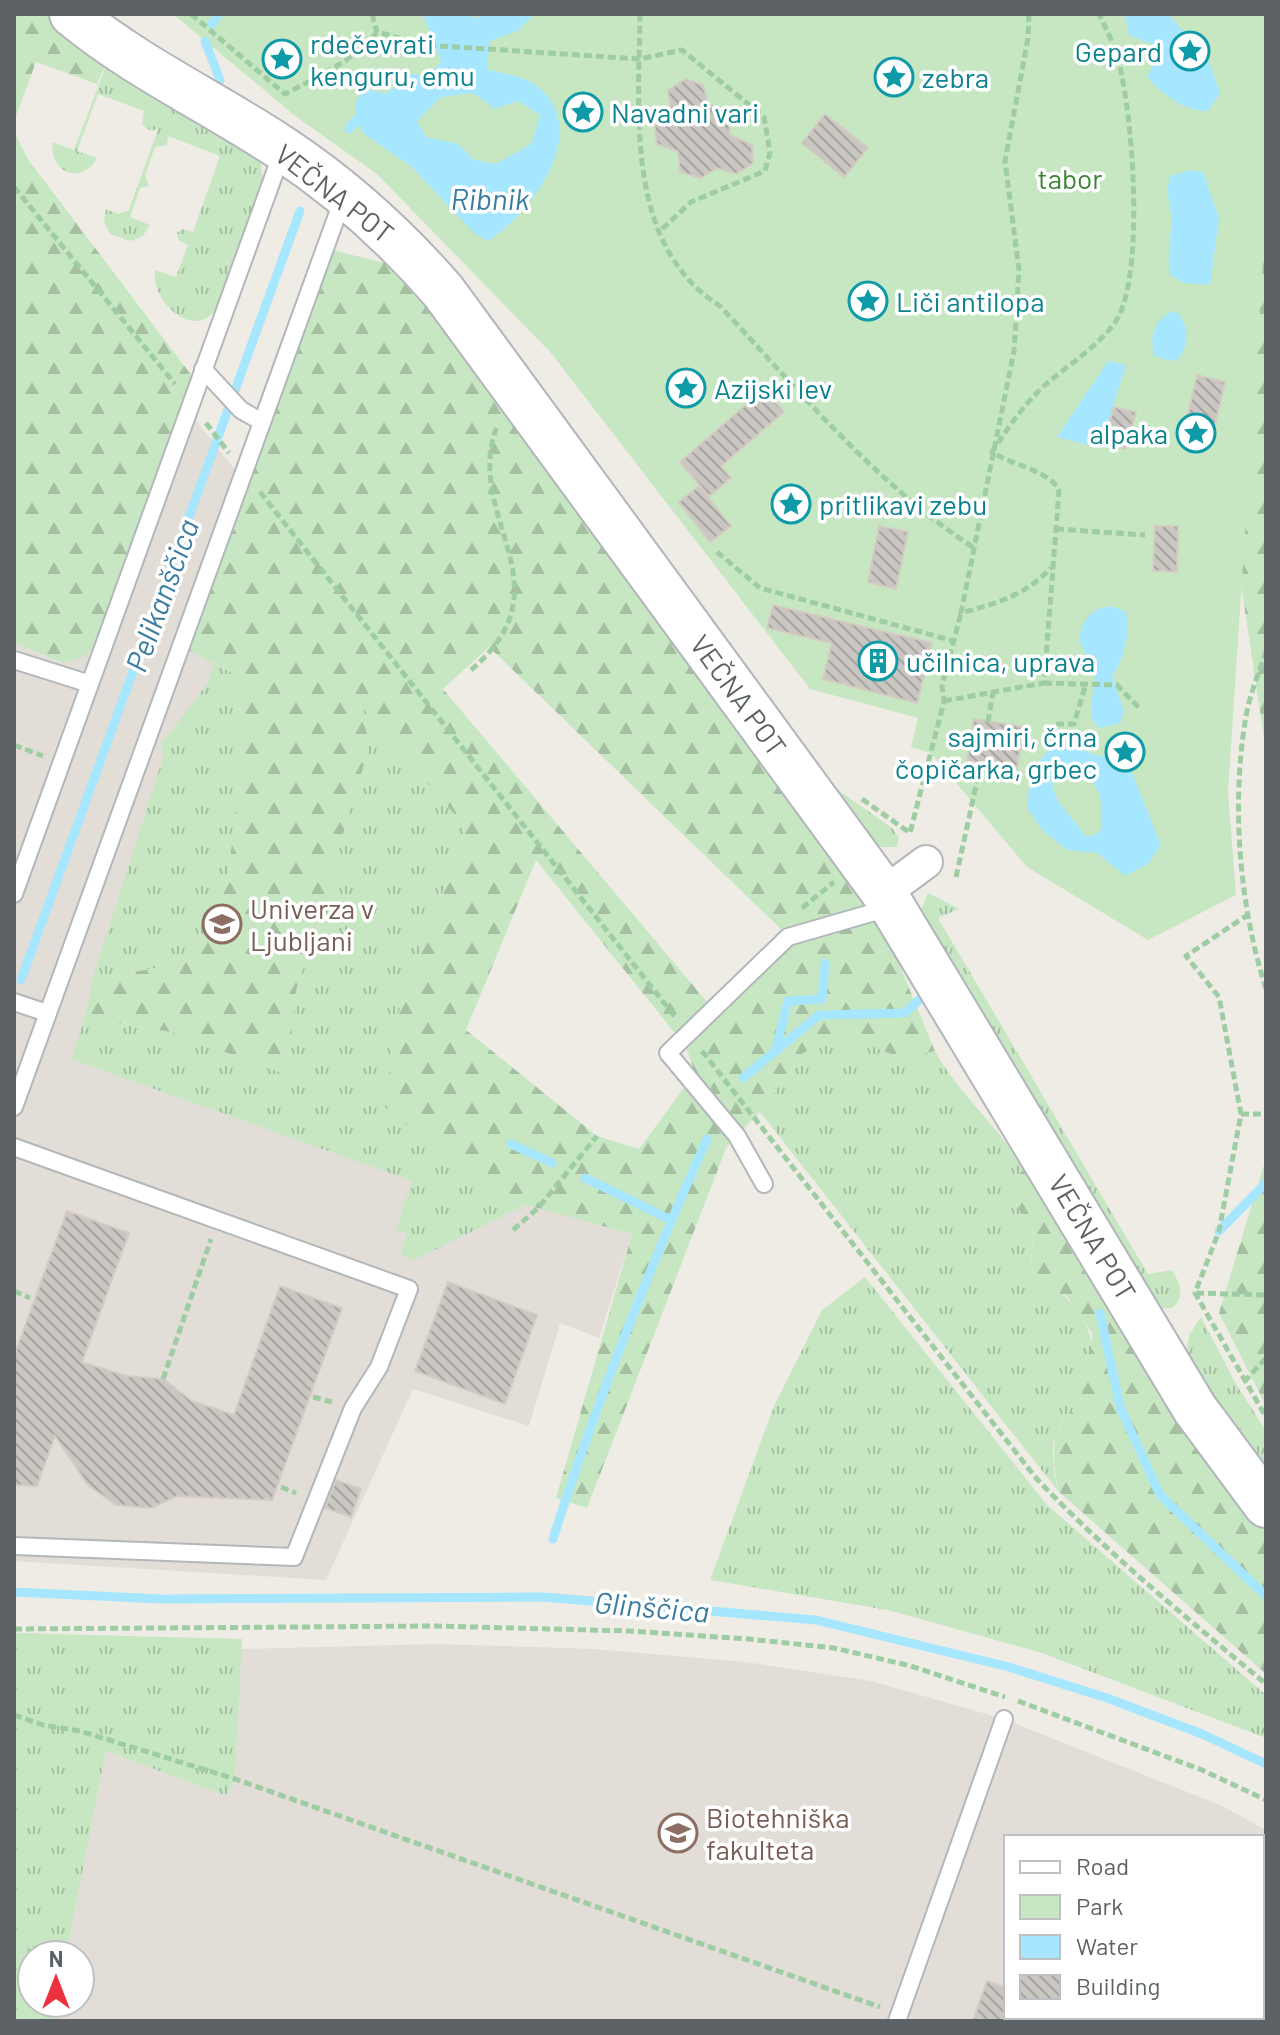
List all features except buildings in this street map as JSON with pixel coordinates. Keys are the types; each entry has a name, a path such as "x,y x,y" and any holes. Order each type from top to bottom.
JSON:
{"main road":[{"name":"VEČNA POT","path":"72,14 131,56 283,149 344,195 413,256 889,900 1195,1409 1266,1505"}],"street":[{"path":"889,900 926,862"}],"lane":[{"path":"14,894 90,684 196,410 206,372 283,149"},
{"path":"14,1107 239,466 262,422 344,195"},
{"path":"206,372 241,410 262,422"},
{"path":"14,660 90,684"},
{"path":"764,1184 737,1136 668,1053 788,937 889,900"},
{"path":"14,1002 47,1013"},
{"path":"14,1147 409,1289 379,1367 353,1408 294,1557 14,1546"},
{"path":"899,2018 1004,1719"}],"path":[{"path":"191,14 285,94 339,66 362,50 377,32"},
{"path":"372,14 377,32"},
{"path":"640,14 644,188 658,233 699,292 720,306 865,464 936,522 975,548"},
{"path":"910,833 944,701 942,686 975,548 1014,351 1019,300 1005,161 1014,97 1028,38 1029,14"},
{"path":"992,452 1035,396 1114,323 1129,287 1132,235 1127,111 1113,43 1099,14"},
{"path":"377,32 426,45 640,59 682,50 764,117 770,152 765,171 691,202 658,233"},
{"path":"14,187 196,410 1036,1478 1070,1513 1183,1615 1266,1684"},
{"path":"471,670 494,651 505,635 515,599 515,574 493,489 492,466 493,438 515,390"},
{"path":"992,452 1010,464 1046,474 1056,481 1056,529 1044,683"},
{"path":"1056,529 1145,535"},
{"path":"717,552 760,588 954,641"},
{"path":"961,613 1009,600 1033,586 1051,568"},
{"path":"1266,651 1246,714 1240,779 1240,829 1249,914 1266,989"},
{"path":"944,701 1044,683 1089,683 1117,685 1141,710"},
{"path":"1056,724 1074,724 1089,683"},
{"path":"988,722 993,692"},
{"path":"956,877 981,763"},
{"path":"1249,914 1186,956 1219,997 1241,1114 1219,1231 1195,1293 1266,1417"},
{"path":"1241,1114 1266,1114"},
{"path":"513,1230 538,1208 597,1136"},
{"path":"163,1379 218,1219"},
{"path":"14,1291 30,1298"},
{"path":"1195,1293 1266,1295"},
{"path":"1244,1382 1266,1358"},
{"path":"14,1629 465,1627 630,1631 834,1648 911,1666 1103,1730 1266,1800"},
{"path":"14,1715 43,1725 80,1731 235,1779 899,2018"}],"shaded area":[{"name":"Univerza v Ljubljani","path":"182,403 247,485 396,1020 632,1234 599,1338 560,1323 529,1426 413,1389 326,1580 14,1561 14,643 62,663 102,633"},
{"name":"Biotehniška fakulteta","path":"437,1644 594,1649 745,1662 871,1681 1004,1719 1220,1805 1266,1830 1266,2021 53,2021 96,2019 96,1939 69,1939 106,1751 226,1796 235,1779 241,1649"}],"green space":[{"path":"14,14 47,14 76,38 109,58 97,84 36,62 14,122"},
{"name":"tabor","path":"173,14 1266,14 1266,217 1228,791 1236,895 1148,940 1027,867 931,753 911,747 918,718 810,689 551,353 377,174 294,115"},
{"path":"1266,14 1266,751 1224,471"},
{"path":"109,58 260,158 263,180 219,303 210,315 200,321 178,315 168,306 155,283 155,270 176,277 188,245 178,240 177,233 182,229 193,232 220,156 168,136 167,145 155,147 145,175 149,186 140,188 130,217 150,225 143,236 131,241 110,234 104,222 106,209 118,214 129,210 158,129 151,131 142,125 144,111 98,94 77,151 97,158 91,167 75,173 61,168 56,162 53,142 74,150"},
{"path":"14,131 27,158 192,376 102,633 86,656 63,663 14,643"},
{"path":"332,250 385,263 430,311 470,364 889,940 935,1051 901,1058 841,1034 803,1053 760,1112 727,1146 587,1508 556,1498 632,1234 498,1197 385,1107 396,1020 466,828 358,702 370,744 296,991 287,1075 171,1032 85,1018 92,980 192,961 228,878 243,747 236,675 188,650","holes":["489,647 788,936 713,1009 443,689","536,860 686,1047 695,1073 639,1149 597,1136 466,1030"]},
{"path":"214,664 236,675 243,747 228,878 192,961 92,980 163,758 162,743 207,684"},
{"path":"356,700 466,828 396,1020 498,1197 526,1205 414,1260 400,1254 407,1234 396,1230 412,1181 71,1059 85,1018 171,1032 287,1074 296,991 316,929"},
{"path":"831,785 892,828 899,837 897,847 876,847"},
{"path":"928,893 959,909 938,918 1148,1274 1172,1270 1180,1294 1172,1308 1156,1309 922,919 921,910"},
{"path":"841,1033 901,1058 935,1051 1023,1169 1013,1180 1016,1204 1033,1235 1031,1268 1077,1309 1091,1340 1092,1358 1088,1378 1077,1405 1059,1426 1053,1444 1058,1491 760,1112 803,1052"},
{"path":"1266,1158 1266,1406 1219,1313"},
{"path":"1032,1161 1266,1526 1266,1674 1058,1491 1054,1461 1055,1432 1078,1403 1090,1372 1092,1333 1067,1296 1035,1283 1031,1268 1033,1235 1016,1204 1013,1180"},
{"path":"865,1277 1047,1505 1266,1695 1266,1738 1039,1652 888,1610 710,1580 774,1406 822,1310"},
{"path":"1201,1317 1236,1384 1266,1431 1266,1484 1186,1354 1189,1335"},
{"path":"14,1633 242,1639 235,1779 226,1796 106,1751 69,1939 16,1939 16,2019 53,2021 14,2021"}],"water":[{"name":"Ribnik","path":"423,14 461,14 476,18 487,14 534,14 518,31 490,41 487,69 529,81 552,102 559,123 558,145 551,168 538,190 522,211 488,241 475,234 411,166 363,133 355,121 355,105 364,88 386,94 411,74 428,75 441,62","holes":["473,93 495,109 518,101 540,115 531,144 496,164 474,160 458,144 426,137 417,121 441,97"]},
{"path":"1125,14 1168,14 1208,59 1220,93 1208,111 1182,105 1147,77 1161,48 1129,35"},
{"path":"1191,170 1203,172 1219,218 1210,285 1184,283 1170,275 1170,176"},
{"path":"1175,311 1186,328 1186,339 1180,358 1172,361 1154,356 1152,342 1158,322"},
{"path":"1108,361 1126,365 1100,448 1057,437"},
{"path":"1111,606 1126,612 1127,620 1123,654 1112,676 1124,711 1120,723 1100,728 1094,722 1091,710 1095,681 1093,669 1079,638 1089,616 1098,609"},
{"path":"1053,745 1066,745 1099,756 1113,755 1129,765 1161,845 1148,864 1125,876 1097,853 1068,850 1044,832 1027,808 1031,771","holes":["1067,767 1093,783 1100,798 1101,830 1093,836 1085,836 1061,805 1053,788 1055,769"]}],"waterway":[{"path":"212,24 219,14"},
{"path":"205,41 220,80"},
{"name":"Pelikanščica","path":"349,129 355,121"},
{"name":"Pelikanščica","path":"21,980 300,211"},
{"path":"775,1052 788,1001 822,999 825,963"},
{"path":"743,1078 819,1015 904,1013 919,1000"},
{"path":"553,1539 624,1337 707,1139"},
{"path":"511,1144 552,1163"},
{"path":"585,1178 671,1220"},
{"path":"1219,1231 1266,1183"},
{"path":"1100,1313 1120,1407 1160,1495 1266,1596"},
{"name":"Glinščica","path":"14,1592 160,1599 543,1597 816,1620 1009,1667 1107,1698 1202,1734 1266,1764"}],"place":[{"name":"Gepard","path":"1190,51"},
{"name":"rdečevrati kenguru, emu","path":"282,59"},
{"name":"zebra","path":"894,77"},
{"name":"Navadni vari","path":"583,112"},
{"name":"Liči antilopa","path":"868,301"},
{"name":"Azijski lev","path":"686,388"},
{"name":"alpaka","path":"1196,433"},
{"name":"pritlikavi zebu","path":"791,504"},
{"name":"učilnica, uprava","path":"878,661"},
{"name":"sajmiri, črna čopičarka, grbec","path":"1125,752"},
{"name":"Univerza v Ljubljani","path":"222,924"},
{"name":"Biotehniška fakulteta","path":"678,1833"}]}
